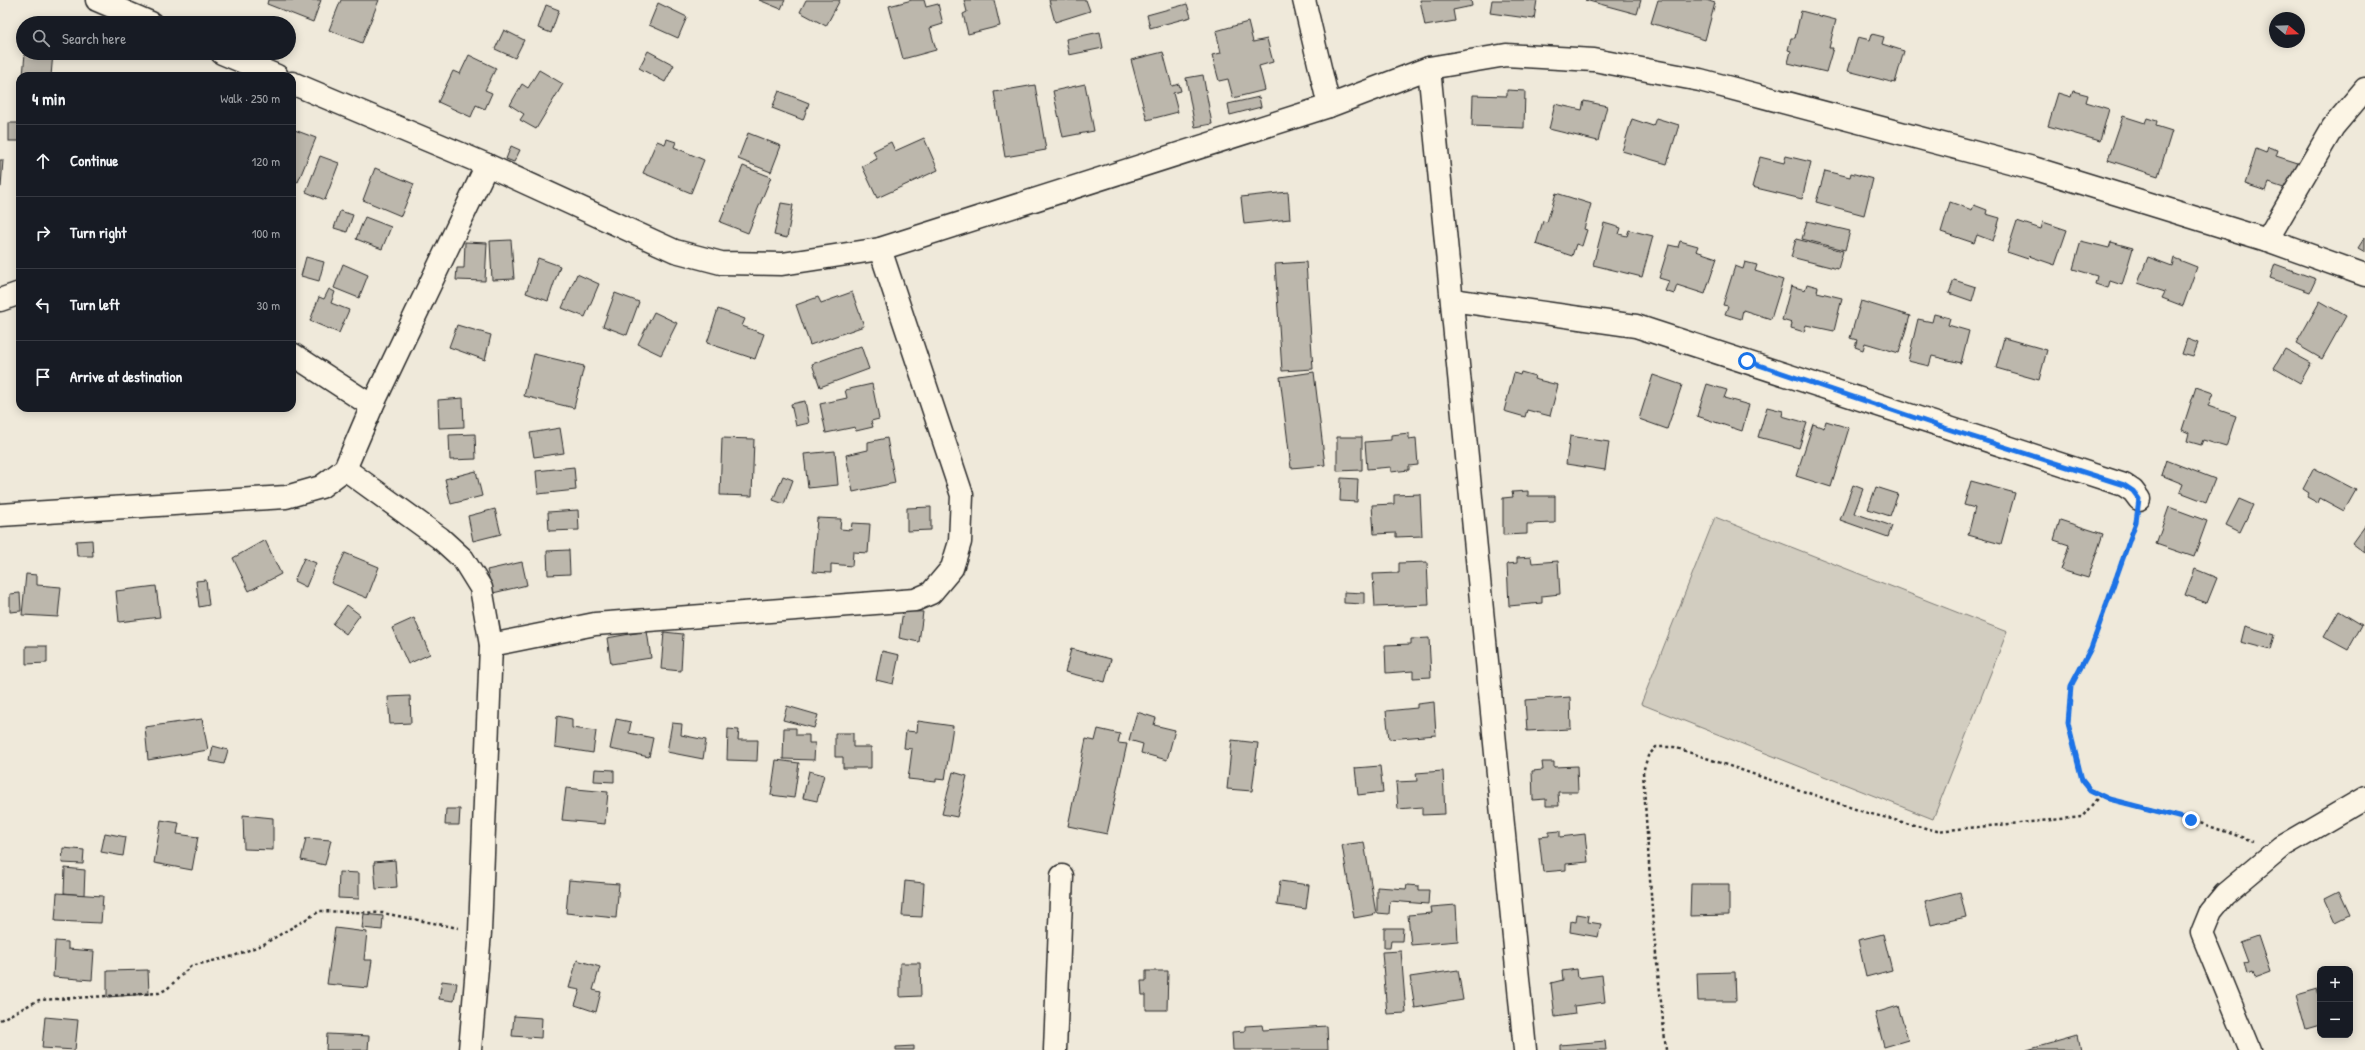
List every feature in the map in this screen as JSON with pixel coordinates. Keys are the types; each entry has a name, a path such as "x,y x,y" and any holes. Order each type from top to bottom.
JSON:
{"street":[{"path":"97,0 135,16"},
{"path":"1304,0 1329,106"},
{"path":"296,84 487,165 675,251 721,263 782,264 880,249 1329,106 1429,68 1514,56 1594,60 1700,80 2032,168 2267,240 2365,275"},
{"path":"238,60 267,72"},
{"path":"1429,68 1525,1050"},
{"path":"2267,240 2334,127 2365,89"},
{"path":"0,515 286,497 321,487 345,469 372,406 487,165"},
{"path":"491,645 595,624 915,600 930,592 952,568 960,542 962,494 880,249"},
{"path":"0,300 16,294"},
{"path":"1452,300 1636,326 2124,485 2133,491 2139,499"},
{"path":"296,357 372,406"},
{"path":"345,469 440,538 463,559 481,588 491,645 480,932 470,1050"},
{"path":"2250,1050 2202,934 2211,911 2225,894 2281,847 2365,798"},
{"path":"1055,1050 1062,876"}],"path":[{"path":"2139,499 2136,522 2091,648 2071,686 2068,723 2082,780 2090,790 2109,799 2191,820 2250,840 2281,847"},
{"path":"1666,1050 1653,925 1643,772 1648,756 1656,747 1674,747 1864,812 1938,831 2082,817 2100,794"},
{"path":"0,1020 39,1000 159,993 166,989 191,966 234,956 264,944 320,911 383,913 480,932"}],"shaded area":[{"path":"1715,517 2007,632 1933,819 1641,704"}],"building":[{"path":"268,0 321,0 313,22 267,4"},
{"path":"341,0 379,0 362,43 329,30"},
{"path":"759,0 785,0 781,9"},
{"path":"806,0 840,0 826,26 800,12"},
{"path":"912,0 924,0 926,7 938,4 943,24 930,28 936,50 903,59 889,6"},
{"path":"964,0 994,0 1000,26 968,34 963,14 967,12"},
{"path":"1049,0 1086,0 1090,11 1055,22"},
{"path":"1420,0 1471,0 1472,6 1453,10 1455,21 1425,26"},
{"path":"1492,0 1537,0 1534,19 1490,13"},
{"path":"1585,0 1641,0 1637,14"},
{"path":"1658,0 1706,0 1715,3 1705,40 1651,23"},
{"path":"658,3 687,17 678,38 649,25"},
{"path":"1187,4 1191,17 1150,28 1147,15"},
{"path":"546,5 559,10 551,33 538,28"},
{"path":"1801,11 1836,20 1829,48 1833,48 1826,72 1788,63 1791,51 1788,50 1791,38 1795,38"},
{"path":"1248,22 1253,42 1267,39 1273,62 1259,66 1265,90 1233,98 1228,79 1219,81 1212,55 1221,53 1216,31"},
{"path":"504,30 524,40 515,58 495,49"},
{"path":"1100,32 1103,48 1069,55 1066,39"},
{"path":"1872,34 1884,37 1882,44 1904,51 1895,83 1848,71 1858,37 1870,40"},
{"path":"648,51 674,65 665,82 639,68"},
{"path":"1163,52 1172,86 1179,84 1181,91 1173,93 1178,112 1147,120 1131,60"},
{"path":"469,55 496,68 485,90 492,93 485,109 476,105 471,117 438,102 453,71 460,74"},
{"path":"24,60 52,60 51,72 23,72"},
{"path":"539,70 563,84 536,129 520,120 524,114 510,105 522,84 528,88"},
{"path":"1203,75 1212,124 1195,127 1186,78"},
{"path":"1085,84 1094,131 1063,137 1053,91"},
{"path":"1035,85 1046,150 1005,157 994,92"},
{"path":"1507,90 1525,91 1524,128 1472,126 1473,95 1507,96"},
{"path":"779,91 809,103 803,120 772,108"},
{"path":"2073,91 2088,95 2086,102 2109,109 2100,141 2048,126 2058,93 2071,97"},
{"path":"1259,97 1261,107 1230,115 1228,104"},
{"path":"1584,101 1607,106 1598,141 1549,129 1555,104 1582,110"},
{"path":"2123,116 2145,123 2147,118 2157,121 2156,126 2172,131 2158,176 2108,160"},
{"path":"1656,118 1679,125 1667,164 1622,151 1632,119 1653,126"},
{"path":"9,123 16,123 16,141 9,141"},
{"path":"296,130 316,138 298,182 296,181"},
{"path":"748,133 781,146 771,172 738,159"},
{"path":"924,138 938,170 877,198 862,166 877,159 873,151 891,142 895,151"},
{"path":"667,139 676,142 674,147 704,160 691,193 643,173 657,141 665,144"},
{"path":"511,146 520,150 514,162 506,159"},
{"path":"2268,147 2278,150 2276,156 2304,165 2295,192 2269,183 2266,191 2245,184 2256,149 2266,153"},
{"path":"320,156 339,163 325,200 306,192"},
{"path":"1786,156 1811,162 1802,199 1752,187 1760,157 1784,163"},
{"path":"0,160 3,160 1,187 0,187"},
{"path":"743,166 771,177 748,233 720,222"},
{"path":"375,168 414,184 401,216 363,200"},
{"path":"1825,171 1850,177 1851,173 1873,179 1864,215 1816,202"},
{"path":"1288,192 1290,219 1244,224 1241,197"},
{"path":"1556,193 1591,204 1584,229 1587,230 1582,246 1576,244 1572,256 1536,244 1543,221 1547,222"},
{"path":"1950,202 1972,210 1974,205 1987,210 1986,214 2000,218 1993,241 1977,235 1974,243 1941,232"},
{"path":"781,203 793,205 787,238 774,235"},
{"path":"340,211 353,215 347,232 334,228"},
{"path":"365,217 391,227 382,249 356,239"},
{"path":"1807,221 1850,231 1845,250 1802,239"},
{"path":"2017,221 2041,229 2043,222 2067,230 2055,265 2029,256 2028,259 2007,252"},
{"path":"1604,223 1621,228 1619,234 1627,236 1629,230 1653,236 1642,277 1593,265"},
{"path":"2365,237 2365,252 2358,248"},
{"path":"1796,239 1843,251 1838,269 1791,257"},
{"path":"511,240 514,279 492,280 490,241"},
{"path":"1680,241 1698,246 1696,251 1717,258 1705,294 1677,285 1674,294 1665,291 1669,281 1659,278 1669,245 1678,247"},
{"path":"2081,241 2109,248 2111,242 2133,248 2122,285 2110,281 2108,288 2095,284 2097,276 2073,269"},
{"path":"465,242 487,243 485,281 456,280 457,268 464,268"},
{"path":"306,257 324,262 319,281 301,276"},
{"path":"2148,257 2172,266 2174,258 2197,267 2183,306 2162,298 2165,292 2138,283"},
{"path":"538,258 560,266 548,301 526,293"},
{"path":"1306,262 1313,369 1282,371 1275,264"},
{"path":"1745,262 1757,265 1755,271 1783,280 1771,319 1743,310 1741,319 1725,314 1728,306 1723,305 1735,266 1743,269"},
{"path":"343,264 368,275 359,298 334,288"},
{"path":"2275,264 2316,279 2310,292 2270,278"},
{"path":"577,274 599,284 585,317 562,308"},
{"path":"1954,280 1976,287 1972,301 1949,293"},
{"path":"1807,284 1818,287 1817,292 1842,298 1834,331 1806,325 1804,332 1791,328 1792,323 1782,320 1791,286 1805,290"},
{"path":"329,289 335,292 331,303 349,310 339,333 310,321 319,297 324,299"},
{"path":"852,292 864,326 810,345 796,305 818,297 821,303"},
{"path":"615,293 639,302 627,335 603,326"},
{"path":"1861,301 1910,316 1899,353 1865,343 1863,350 1855,347 1857,340 1850,338"},
{"path":"2320,301 2346,316 2322,359 2296,344"},
{"path":"718,309 745,319 742,326 764,334 755,359 707,343"},
{"path":"654,312 677,323 661,355 638,344"},
{"path":"1934,314 1950,318 1948,325 1969,331 1961,363 1932,356 1929,366 1908,361 1918,319 1932,322"},
{"path":"457,325 491,335 485,360 449,347"},
{"path":"2004,338 2047,350 2039,380 1996,368"},
{"path":"2187,339 2198,343 2193,357 2182,354"},
{"path":"861,346 869,369 820,387 812,364"},
{"path":"2285,349 2311,363 2300,383 2274,368"},
{"path":"534,354 584,366 574,408 524,396"},
{"path":"1314,372 1325,465 1291,468 1280,377"},
{"path":"1521,372 1535,376 1534,379 1558,385 1550,416 1527,410 1525,417 1504,411 1514,373 1520,375"},
{"path":"1653,375 1682,385 1667,429 1639,419"},
{"path":"872,384 879,419 871,421 873,427 856,431 855,427 826,433 820,404 847,398 845,390"},
{"path":"1707,384 1727,390 1724,398 1749,405 1742,431 1697,416"},
{"path":"2196,387 2213,393 2208,406 2236,416 2226,447 2203,440 2201,445 2187,441 2189,433 2182,430"},
{"path":"463,398 464,427 439,428 438,400"},
{"path":"805,401 809,423 796,426 791,404"},
{"path":"1767,407 1783,411 1782,416 1807,423 1799,448 1758,437"},
{"path":"1826,421 1849,428 1831,487 1796,476 1813,424 1824,428"},
{"path":"560,428 564,453 534,457 530,433"},
{"path":"1409,433 1409,439 1416,438 1418,465 1409,466 1409,470 1391,472 1391,467 1367,469 1365,442 1391,440 1391,435"},
{"path":"475,434 476,459 450,460 449,435"},
{"path":"1570,436 1609,442 1605,470 1566,464"},
{"path":"1337,437 1362,437 1362,470 1337,471"},
{"path":"722,438 754,439 752,496 720,495"},
{"path":"887,438 895,483 853,492 846,455 868,450 868,442"},
{"path":"835,451 838,485 808,488 804,454"},
{"path":"2166,460 2215,479 2206,502 2180,492 2183,484 2161,475"},
{"path":"574,467 576,490 538,494 536,471"},
{"path":"2314,468 2356,490 2344,511 2320,498 2318,503 2307,497 2309,493 2303,489"},
{"path":"476,471 482,496 451,504 445,479"},
{"path":"783,476 793,480 784,504 773,500"},
{"path":"1341,478 1358,479 1357,502 1340,501"},
{"path":"1971,481 2015,493 2001,544 1968,535 1975,508 1964,505"},
{"path":"1853,485 1863,489 1854,513 1892,526 1888,537 1840,520"},
{"path":"1876,487 1898,494 1890,516 1868,509"},
{"path":"1528,491 1528,496 1555,496 1555,523 1527,524 1527,534 1503,535 1503,498 1513,497 1512,492"},
{"path":"1420,494 1422,536 1396,537 1396,533 1374,534 1372,505 1394,504 1394,495"},
{"path":"2239,499 2253,505 2240,532 2226,525"},
{"path":"931,507 931,530 907,531 907,508"},
{"path":"2169,507 2207,521 2194,557 2156,544"},
{"path":"495,509 501,534 473,541 468,516"},
{"path":"578,510 579,530 549,531 548,512"},
{"path":"817,518 841,519 840,529 851,530 852,523 870,524 868,553 853,552 852,566 831,564 831,573 813,572"},
{"path":"2060,520 2103,534 2088,578 2061,570 2069,545 2054,540"},
{"path":"2365,525 2365,553 2352,543"},
{"path":"92,540 93,556 77,556 76,541"},
{"path":"265,540 281,574 249,591 233,558"},
{"path":"569,550 570,574 548,575 547,551"},
{"path":"345,553 379,567 367,598 331,583"},
{"path":"1531,557 1532,563 1558,561 1560,594 1542,596 1542,603 1509,606 1507,564 1517,563 1517,558"},
{"path":"304,558 316,563 306,587 294,581"},
{"path":"522,562 527,585 493,593 487,570"},
{"path":"1427,562 1429,605 1375,607 1373,574 1399,573 1399,563"},
{"path":"2195,569 2217,578 2207,603 2185,595"},
{"path":"26,574 37,575 37,585 61,587 58,617 22,615"},
{"path":"206,580 209,605 199,607 196,581"},
{"path":"156,586 160,617 119,622 116,591"},
{"path":"1344,592 1364,593 1364,604 1344,603"},
{"path":"20,593 21,611 10,612 10,594"},
{"path":"347,605 360,615 346,634 333,624"},
{"path":"903,611 923,612 919,642 899,638"},
{"path":"2339,611 2362,625 2348,650 2324,637"},
{"path":"414,618 430,654 408,664 392,628"},
{"path":"2245,626 2275,635 2271,650 2241,642"},
{"path":"647,631 651,658 611,664 607,638"},
{"path":"664,632 683,634 681,671 661,669"},
{"path":"1429,638 1431,677 1413,678 1413,671 1386,673 1385,645 1411,644 1411,639"},
{"path":"26,646 47,646 47,663 26,664"},
{"path":"1071,649 1111,659 1105,682 1065,672"},
{"path":"882,651 899,655 893,684 876,680"},
{"path":"410,696 411,723 390,724 388,697"},
{"path":"1570,697 1571,729 1527,731 1525,700"},
{"path":"1434,702 1436,735 1389,739 1386,711 1417,708 1417,704"},
{"path":"787,706 818,715 814,728 783,720"},
{"path":"1137,712 1156,718 1154,725 1175,730 1167,760 1141,753 1143,744 1129,740"},
{"path":"557,716 572,719 572,728 596,731 593,753 555,747"},
{"path":"202,719 208,750 148,760 145,727"},
{"path":"616,719 631,722 629,733 653,738 649,757 610,749"},
{"path":"918,721 953,726 945,780 936,779 936,782 908,779 912,749 904,748 906,731 917,732"},
{"path":"672,723 682,724 681,735 706,740 703,759 667,752"},
{"path":"784,728 796,728 796,735 809,735 809,743 815,743 814,760 783,759"},
{"path":"728,729 739,730 738,740 758,740 757,761 727,760"},
{"path":"1098,729 1120,734 1118,743 1127,744 1107,834 1068,826 1086,739 1095,741"},
{"path":"835,733 853,733 853,747 871,747 871,768 843,768 843,757 835,757"},
{"path":"1232,740 1258,743 1252,791 1227,789"},
{"path":"213,746 228,750 224,764 210,761"},
{"path":"776,760 799,763 794,798 771,795"},
{"path":"1542,762 1554,762 1554,767 1577,766 1578,792 1558,792 1559,806 1546,806 1546,799 1533,800 1532,771 1543,770"},
{"path":"1380,766 1383,792 1358,795 1355,768"},
{"path":"595,769 614,770 614,782 594,781"},
{"path":"809,771 824,775 817,801 803,798"},
{"path":"1443,771 1445,814 1422,815 1422,807 1398,809 1396,782 1417,781 1416,773"},
{"path":"953,772 967,776 957,817 942,814"},
{"path":"566,788 608,792 605,824 562,820"},
{"path":"446,809 460,809 459,825 445,825"},
{"path":"243,815 273,818 273,850 244,849"},
{"path":"161,820 179,823 177,834 198,837 192,870 154,863"},
{"path":"1560,831 1560,837 1585,834 1588,862 1566,864 1566,870 1543,872 1539,837 1549,836 1549,832"},
{"path":"105,833 126,837 123,856 101,852"},
{"path":"306,838 331,840 325,865 301,860"},
{"path":"1364,842 1376,914 1354,918 1342,845"},
{"path":"63,848 84,850 83,864 62,863"},
{"path":"395,860 397,887 376,889 374,862"},
{"path":"65,868 85,870 84,895 64,893"},
{"path":"339,872 359,873 359,899 338,898"},
{"path":"569,880 619,884 616,918 566,913"},
{"path":"905,881 924,883 922,917 902,916"},
{"path":"1280,881 1309,885 1306,909 1277,905"},
{"path":"1691,884 1729,884 1729,915 1690,916"},
{"path":"1407,885 1419,886 1419,890 1429,890 1428,904 1390,901 1389,914 1377,913 1377,887 1406,889"},
{"path":"2339,891 2350,915 2336,922 2325,898"},
{"path":"1960,892 1966,917 1931,925 1925,901"},
{"path":"57,893 103,896 101,923 55,921"},
{"path":"1456,905 1458,941 1411,945 1408,915 1432,913 1431,907"},
{"path":"364,914 383,916 382,930 362,928"},
{"path":"1577,914 1589,916 1588,922 1601,924 1598,937 1570,932 1571,921 1576,922"},
{"path":"335,928 367,932 364,960 372,960 368,988 327,984"},
{"path":"1384,928 1403,928 1402,941 1391,941 1390,948 1384,948"},
{"path":"1883,934 1892,970 1866,977 1858,940"},
{"path":"2258,936 2270,972 2254,978 2252,972 2247,974 2244,962 2248,961 2241,942"},
{"path":"55,941 68,942 68,949 94,951 92,980 53,977"},
{"path":"1401,951 1406,1013 1387,1014 1382,952"},
{"path":"577,960 600,967 593,990 601,992 596,1012 575,1005 580,990 569,988"},
{"path":"900,963 920,963 921,996 900,997"},
{"path":"1577,969 1578,978 1602,975 1605,1002 1574,1006 1575,1014 1555,1017 1551,983 1563,980 1562,971"},
{"path":"148,970 149,994 107,997 107,971"},
{"path":"1458,970 1463,1000 1415,1008 1410,977"},
{"path":"1146,971 1168,971 1167,1010 1146,1010 1146,995 1142,995 1141,981 1146,981"},
{"path":"1735,972 1736,1001 1698,1001 1697,973"},
{"path":"442,981 457,983 454,1001 439,999"},
{"path":"2317,989 2317,1028 2306,1031 2296,995"},
{"path":"1898,1006 1908,1040 1884,1047 1875,1013"},
{"path":"514,1016 542,1018 541,1038 512,1036"},
{"path":"45,1017 78,1020 75,1050 42,1048"},
{"path":"1262,1025 1263,1030 1327,1026 1328,1050 1233,1050 1232,1032 1245,1031 1245,1026"},
{"path":"327,1034 369,1036 368,1050 326,1050"},
{"path":"2077,1036 2080,1050 2027,1050"},
{"path":"1605,1041 1606,1050 1560,1050 1560,1045"},
{"path":"914,1046 914,1050 896,1050 896,1047"}],"route":[{"path":"1747,361 1951,430 2124,485 2133,491 2139,499 2136,522 2091,648 2071,686 2068,723 2082,780 2090,790 2109,799 2191,820"}]}
